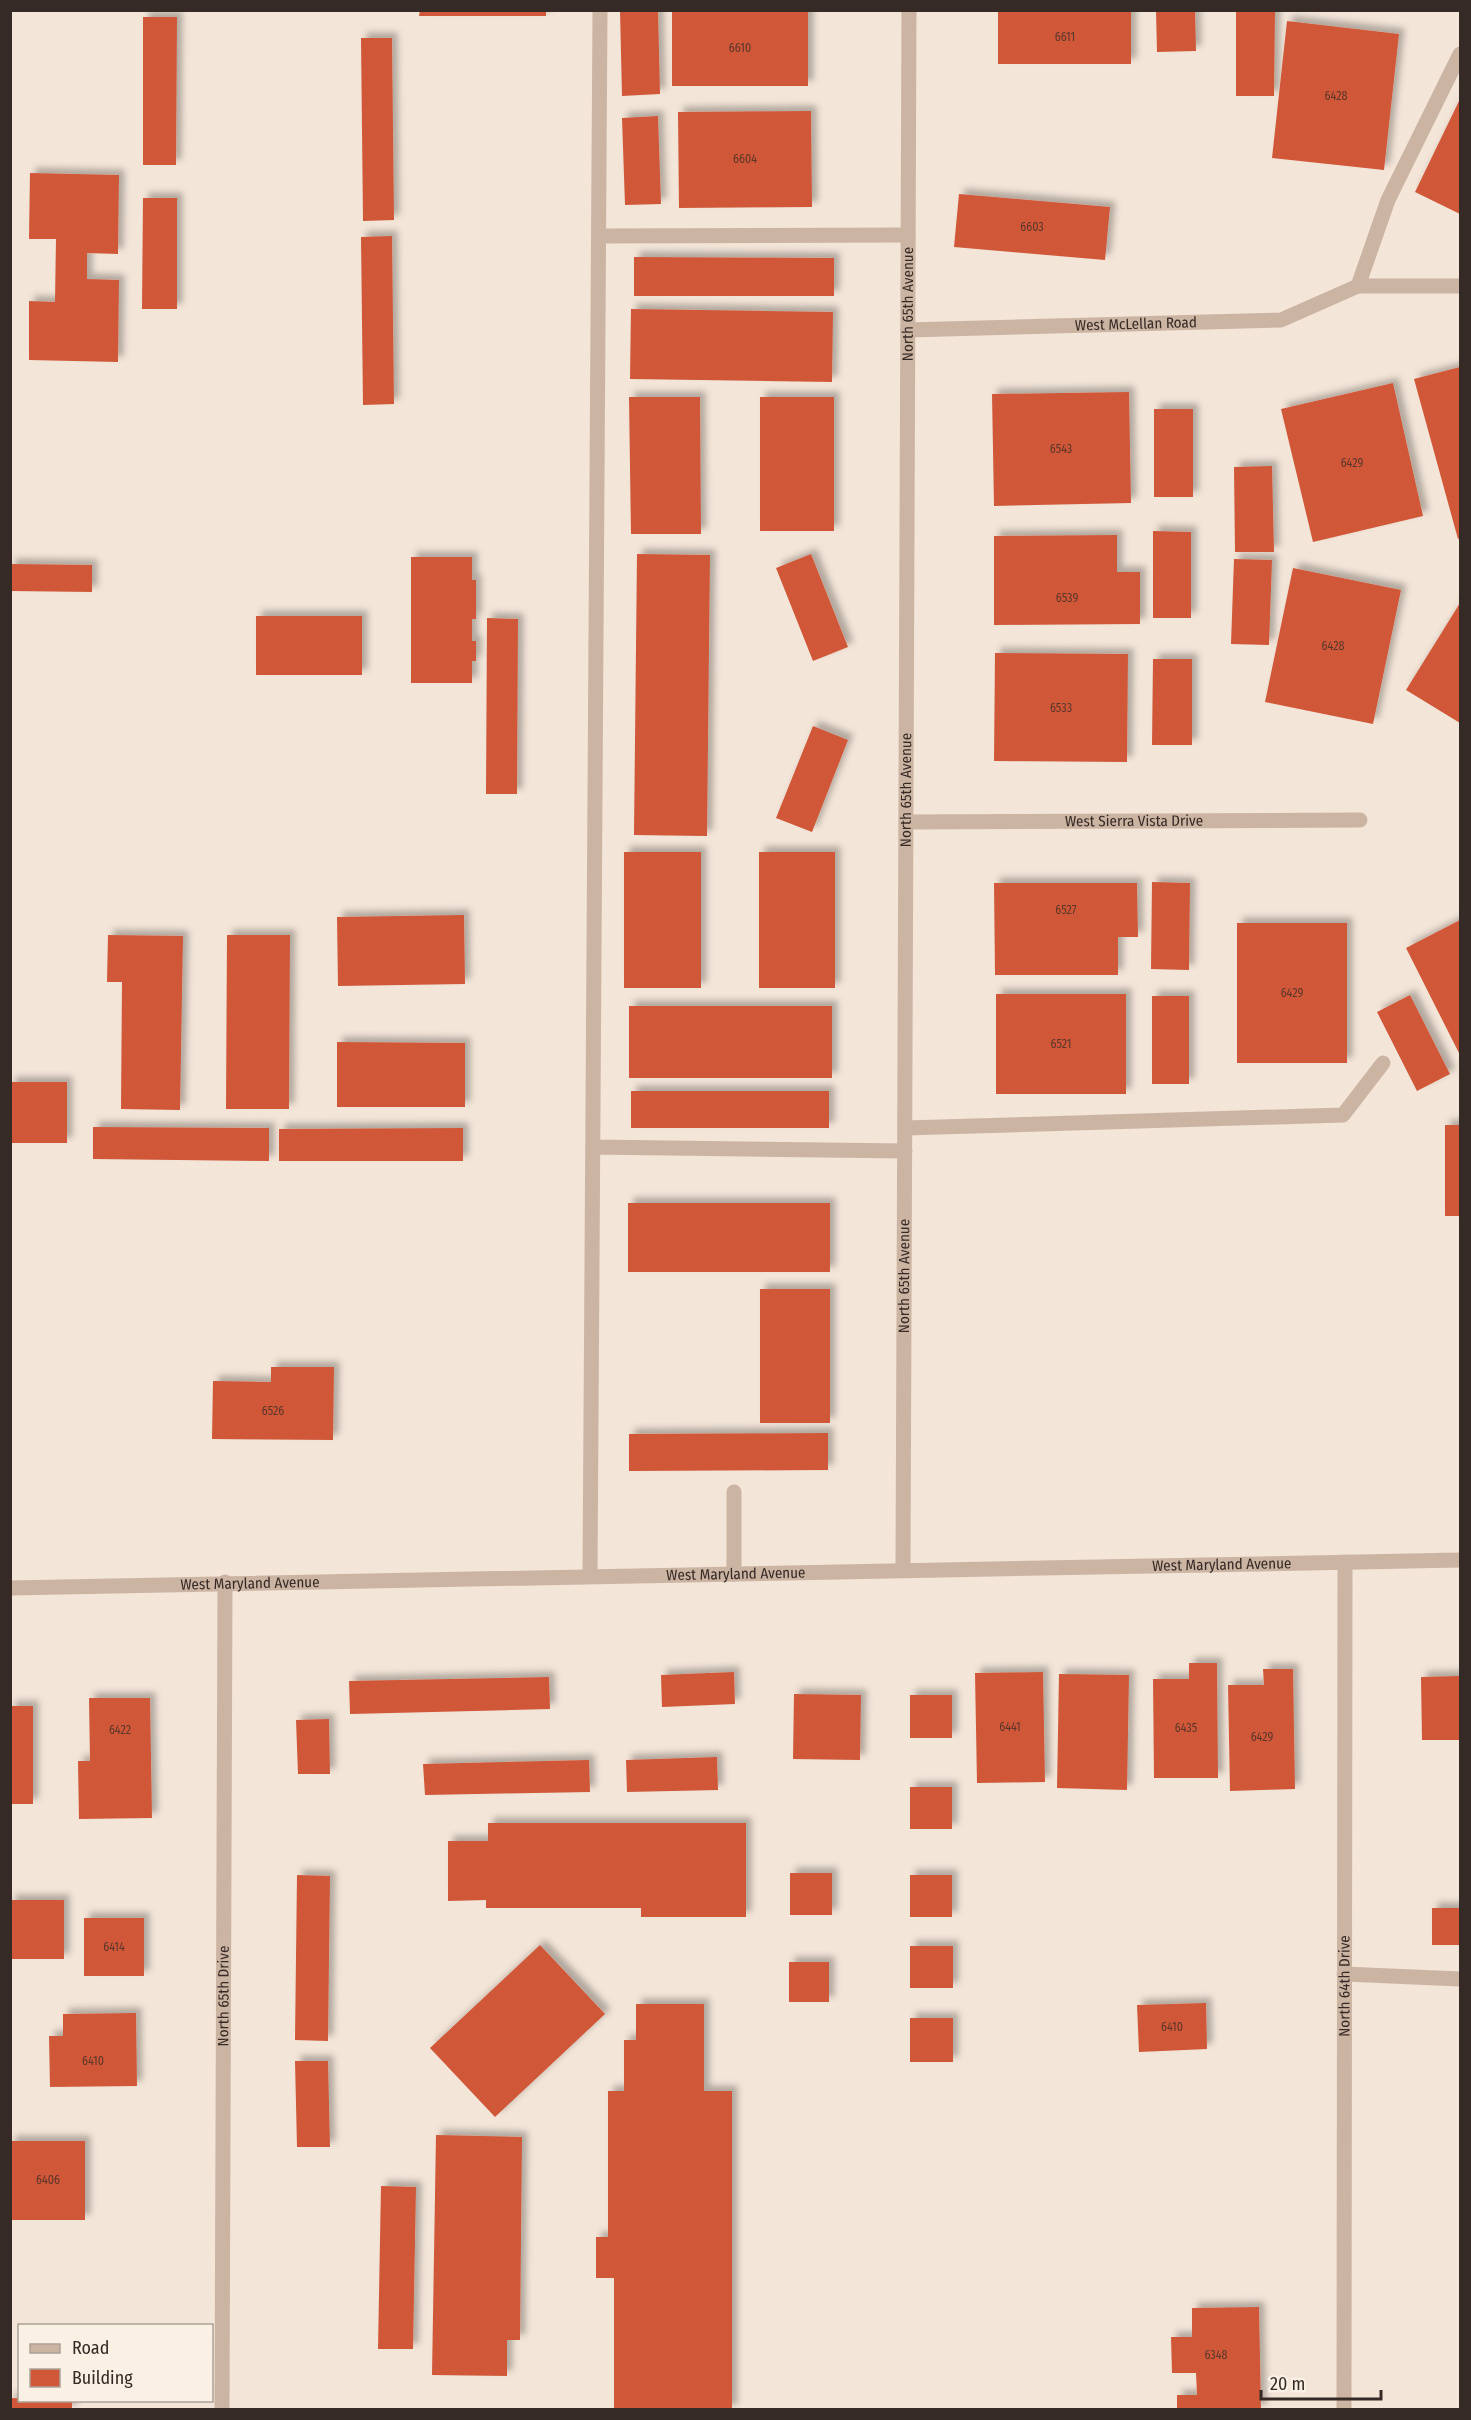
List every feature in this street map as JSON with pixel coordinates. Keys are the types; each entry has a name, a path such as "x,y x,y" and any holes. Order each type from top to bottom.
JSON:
{"street":[{"path":"590,1575 600,10"},
{"name":"North 65th Avenue","path":"903,1570 909,10"},
{"path":"1461,54 1388,200 1358,286 1461,286"},
{"path":"599,236 908,235"},
{"name":"West McLellan Road","path":"908,330 1281,320 1358,286"},
{"name":"West Sierra Vista Drive","path":"906,822 1360,820"},
{"path":"905,1128 1343,1115 1383,1063"},
{"path":"593,1147 905,1151"},
{"path":"734,1492 734,1574"},
{"name":"West Maryland Avenue","path":"10,1588 225,1582 1461,1560"},
{"name":"North 64th Drive","path":"1344,2409 1345,1562"},
{"name":"North 65th Drive","path":"222,2409 225,1582"},
{"path":"1344,1974 1461,1979"}],"building":[{"path":"420,10 546,10 546,16 419,16"},
{"path":"620,10 658,10 660,94 622,96"},
{"path":"672,10 808,10 808,86 672,86"},
{"path":"998,10 1131,10 1131,64 998,64"},
{"path":"1156,10 1195,10 1196,51 1157,52"},
{"path":"1236,10 1275,10 1274,96 1236,96"},
{"path":"143,17 177,17 176,165 143,165"},
{"path":"1287,21 1399,34 1384,170 1272,158"},
{"path":"361,38 392,38 394,220 363,221"},
{"path":"1460,99 1460,214 1415,192"},
{"path":"811,111 812,207 679,208 678,112"},
{"path":"658,116 661,204 625,205 622,118"},
{"path":"30,173 119,175 118,254 87,253 87,279 119,280 118,362 29,360 29,301 55,302 56,239 29,239"},
{"path":"959,194 1110,207 1105,260 954,247"},
{"path":"143,198 177,198 177,309 142,309"},
{"path":"392,236 394,404 363,405 361,237"},
{"path":"634,257 834,258 834,296 634,296"},
{"path":"631,309 833,312 832,382 630,379"},
{"path":"1460,367 1460,538 1458,539 1414,379"},
{"path":"1393,383 1423,516 1313,542 1281,409"},
{"path":"1129,392 1131,503 994,506 992,394"},
{"path":"629,397 700,397 701,534 631,534"},
{"path":"760,397 834,397 834,531 760,531"},
{"path":"1154,409 1193,409 1193,497 1154,497"},
{"path":"1272,466 1274,552 1235,552 1234,467"},
{"path":"1153,531 1191,532 1191,618 1153,618"},
{"path":"1117,535 1117,572 1140,572 1140,624 994,625 994,536"},
{"path":"637,554 710,555 707,836 634,835"},
{"path":"811,554 848,647 813,661 776,568"},
{"path":"411,557 472,557 472,580 476,580 476,619 472,619 472,641 476,641 476,661 472,661 472,683 411,683"},
{"path":"1234,559 1272,560 1269,645 1231,644"},
{"path":"10,564 92,565 92,592 10,591"},
{"path":"1293,568 1401,590 1373,724 1265,702"},
{"path":"1460,603 1460,723 1406,690"},
{"path":"256,616 362,616 362,675 256,675"},
{"path":"487,618 518,619 517,794 486,794"},
{"path":"995,653 1128,654 1127,762 994,761"},
{"path":"1153,659 1192,659 1192,745 1152,745"},
{"path":"813,726 848,740 812,832 776,818"},
{"path":"624,852 701,852 701,988 624,988"},
{"path":"759,852 835,852 835,988 759,988"},
{"path":"1152,882 1190,883 1189,970 1151,969"},
{"path":"994,883 1137,883 1138,937 1118,937 1118,975 995,975"},
{"path":"464,915 465,984 338,986 337,917"},
{"path":"1460,920 1460,1055 1406,948"},
{"path":"1237,923 1347,923 1347,1063 1237,1063"},
{"path":"108,935 183,936 180,1110 121,1109 122,982 107,982"},
{"path":"227,935 290,935 289,1109 226,1109"},
{"path":"996,994 1126,994 1126,1094 996,1094"},
{"path":"1410,995 1450,1074 1417,1091 1377,1012"},
{"path":"1152,996 1189,996 1189,1084 1152,1084"},
{"path":"629,1006 832,1006 832,1078 629,1078"},
{"path":"337,1042 465,1043 465,1107 337,1107"},
{"path":"10,1082 67,1082 67,1143 10,1143"},
{"path":"631,1091 829,1091 829,1128 631,1128"},
{"path":"1445,1125 1460,1125 1460,1216 1445,1216"},
{"path":"93,1127 269,1128 269,1161 93,1159"},
{"path":"463,1128 463,1161 279,1161 279,1129"},
{"path":"628,1203 830,1203 830,1272 628,1272"},
{"path":"760,1289 830,1289 830,1423 760,1423"},
{"path":"271,1367 334,1367 333,1440 212,1439 213,1381 271,1382"},
{"path":"828,1433 828,1470 629,1471 629,1434"},
{"path":"1189,1663 1217,1663 1218,1778 1154,1778 1153,1679 1189,1679"},
{"path":"1263,1669 1293,1669 1295,1789 1230,1791 1228,1685 1264,1685"},
{"path":"734,1672 735,1704 662,1707 661,1675"},
{"path":"1043,1672 1045,1782 977,1783 975,1673"},
{"path":"1059,1674 1129,1675 1127,1790 1057,1788"},
{"path":"1460,1676 1460,1740 1422,1740 1421,1677"},
{"path":"549,1677 550,1709 350,1714 349,1681"},
{"path":"794,1694 861,1695 860,1760 793,1759"},
{"path":"910,1695 952,1695 952,1738 910,1738"},
{"path":"89,1698 150,1698 152,1818 79,1819 78,1761 90,1761"},
{"path":"10,1706 33,1706 33,1804 10,1804"},
{"path":"329,1719 330,1774 298,1774 296,1720"},
{"path":"717,1757 718,1790 627,1792 626,1760"},
{"path":"589,1760 590,1792 425,1795 423,1764"},
{"path":"910,1787 952,1787 952,1829 910,1829"},
{"path":"488,1823 746,1823 746,1917 641,1917 641,1908 486,1908 486,1900 448,1901 448,1841 488,1841"},
{"path":"790,1873 832,1873 832,1915 790,1915"},
{"path":"297,1875 330,1876 328,2041 295,2040"},
{"path":"910,1875 952,1875 952,1917 910,1917"},
{"path":"10,1900 64,1900 64,1959 10,1959"},
{"path":"1432,1908 1460,1908 1460,1945 1432,1945"},
{"path":"84,1918 144,1918 144,1976 84,1976"},
{"path":"540,1945 605,2014 495,2117 430,2048"},
{"path":"910,1946 953,1946 953,1988 910,1988"},
{"path":"789,1962 829,1962 829,2002 789,2002"},
{"path":"1206,2003 1207,2049 1139,2052 1137,2005"},
{"path":"636,2004 704,2004 704,2091 732,2091 732,2410 614,2410 614,2278 596,2278 596,2237 608,2237 608,2091 624,2091 624,2040 636,2040"},
{"path":"136,2013 137,2086 50,2087 49,2036 63,2036 63,2014"},
{"path":"910,2018 953,2018 953,2062 910,2062"},
{"path":"295,2061 328,2061 330,2147 297,2147"},
{"path":"436,2135 522,2137 520,2340 507,2340 507,2376 432,2375"},
{"path":"10,2141 85,2141 85,2220 10,2220"},
{"path":"381,2186 416,2187 413,2349 378,2349"},
{"path":"1259,2307 1261,2410 1177,2410 1177,2395 1197,2395 1196,2373 1172,2373 1171,2337 1192,2337 1192,2308"},
{"path":"10,2398 18,2398 18,2402 72,2402 72,2410 10,2410"}]}
